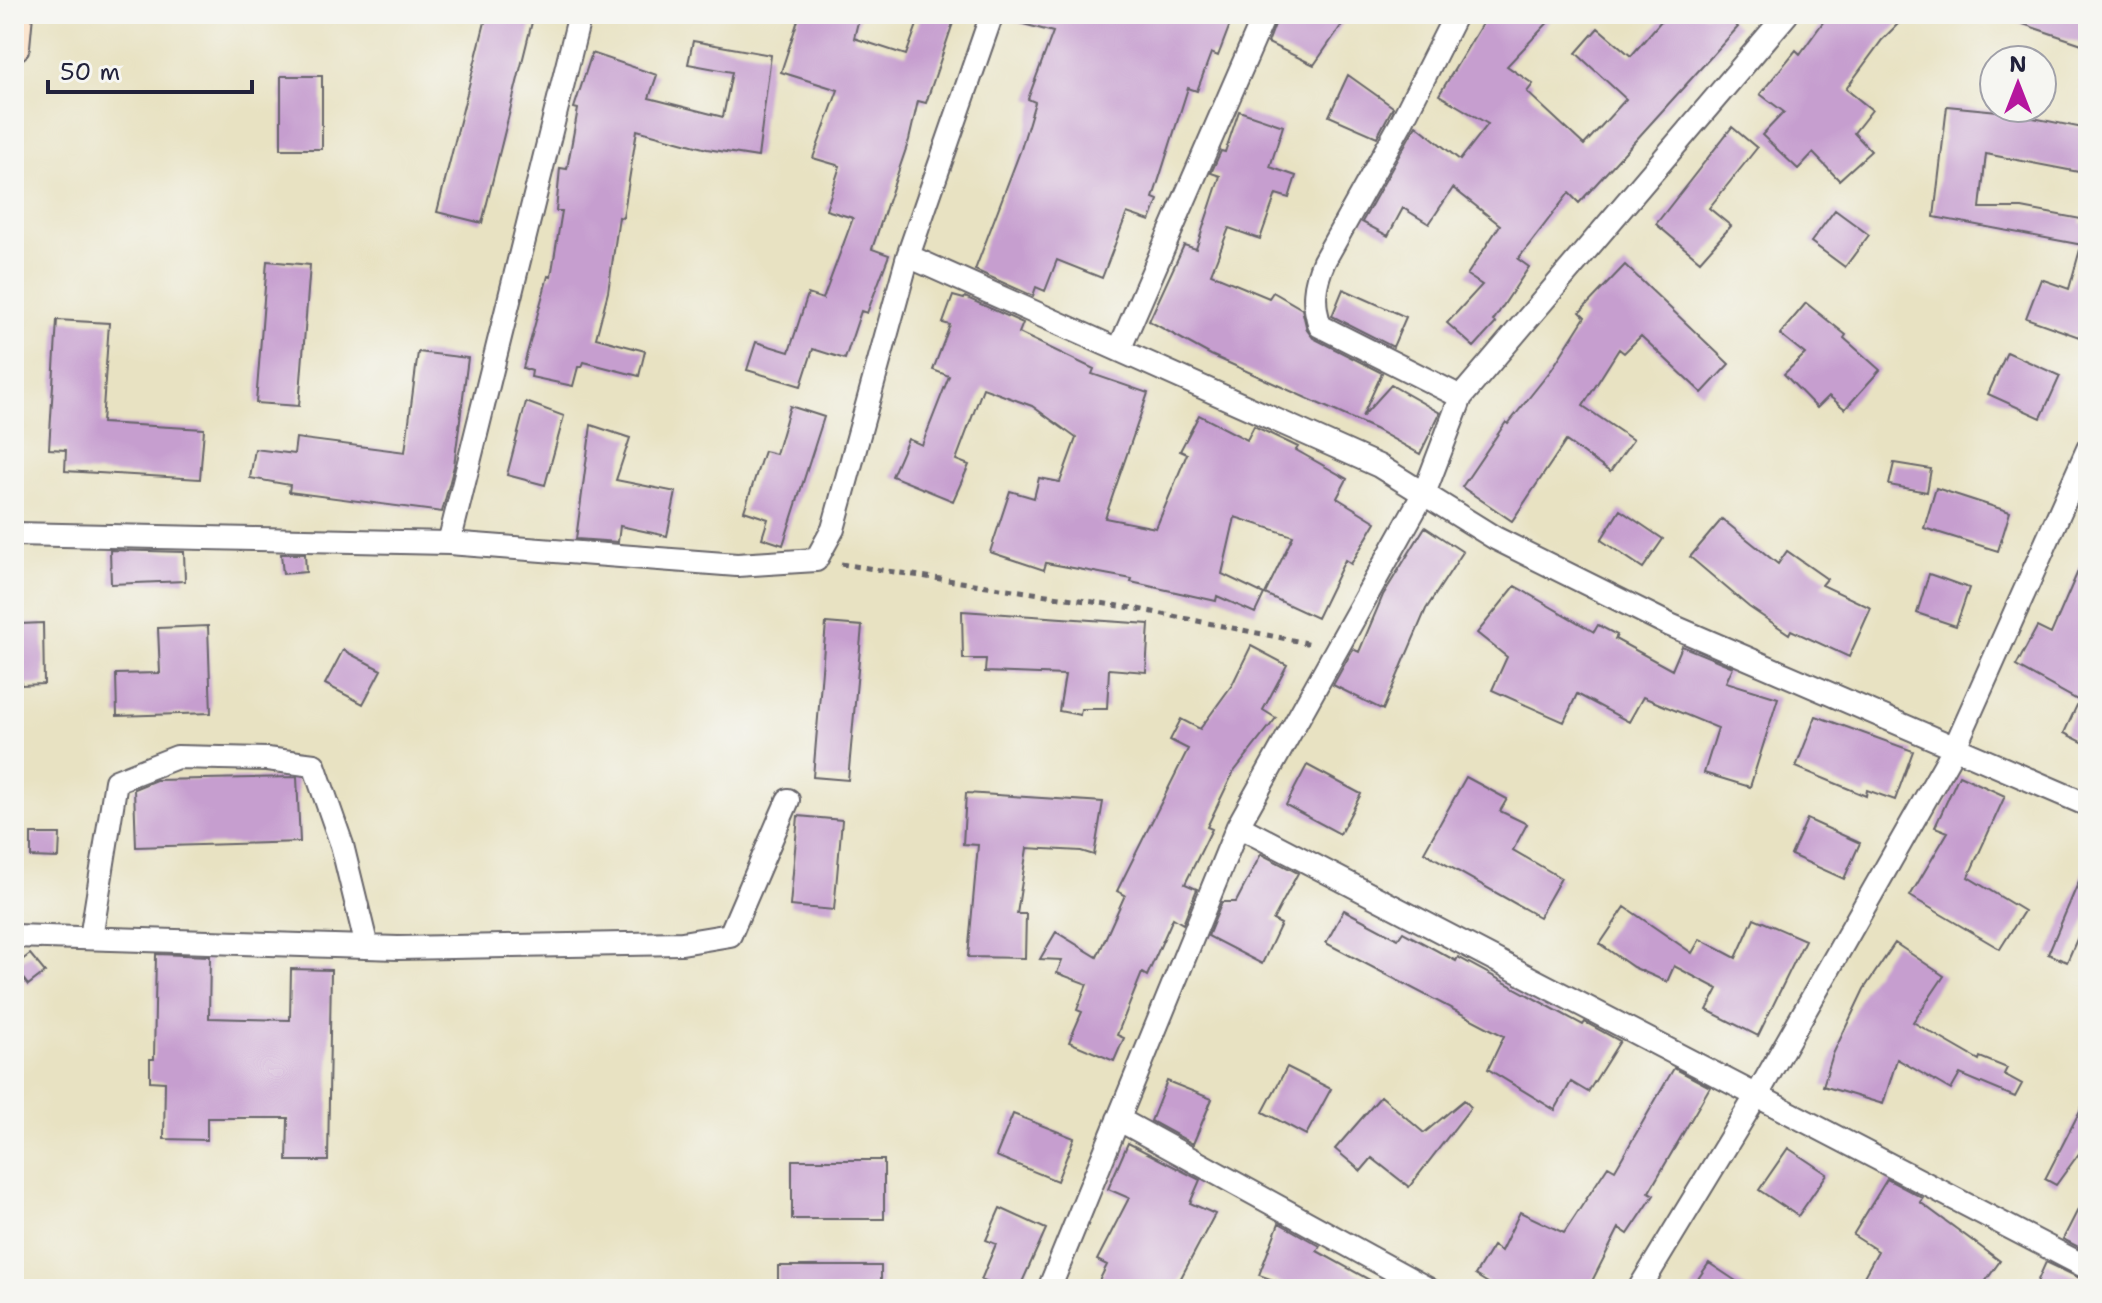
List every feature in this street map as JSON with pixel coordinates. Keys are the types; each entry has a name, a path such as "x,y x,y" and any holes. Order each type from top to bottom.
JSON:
{"street":[{"path":"14,46 17,14"},
{"path":"449,543 580,14"},
{"path":"14,534 449,543 737,565 816,560 833,529 908,256 992,14"},
{"path":"1119,350 1265,14"},
{"path":"1456,14 1400,125 1324,261 1315,282 1315,295 1320,326 1461,397"},
{"path":"1049,1289 1238,826 1425,491 1461,397 1787,14"},
{"path":"908,256 1379,466 1425,491 1495,538 1670,625 2088,805"},
{"path":"1639,1289 1757,1095 1955,747 2088,449"},
{"path":"91,938 116,781 177,757 267,759 314,765 342,845 367,947"},
{"path":"14,936 367,947 682,943 730,935 788,800"},
{"path":"1238,826 2088,1268"},
{"path":"1118,1119 1428,1289"}],"path":[{"path":"816,560 1133,608 1337,649"}],"building":[{"path":"487,14 534,14 482,223 437,212"},
{"path":"800,14 860,14 854,38 906,55 921,14 956,14 926,103 918,101 909,140 872,249 889,255 867,313 861,311 845,359 813,349 801,386 747,370 756,342 789,352 808,294 823,299 853,218 826,210 840,166 813,158 838,90 781,72"},
{"path":"1013,14 1234,14 1218,56 1211,53 1197,91 1188,88 1153,198 1158,200 1150,221 1127,213 1102,278 1057,260 1045,291 1036,287 1033,296 975,270 1021,149 1035,102 1028,99 1053,32 1012,21"},
{"path":"1279,14 1324,14 1343,23 1314,65 1268,43"},
{"path":"1488,14 1556,14 1507,66 1533,84 1527,92 1584,145 1626,99 1576,53 1598,28 1631,56 1667,14 1724,14 1738,27 1579,203 1569,193 1518,259 1529,267 1493,321 1496,323 1474,347 1447,323 1482,285 1467,275 1500,225 1453,188 1429,224 1403,208 1388,236 1362,222 1416,125 1460,160 1488,124 1439,95"},
{"path":"1829,14 1908,14 1882,40 1846,89 1872,110 1854,133 1871,151 1839,180 1813,153 1798,169 1762,135 1784,112 1760,94 1796,50 1800,54"},
{"path":"2003,14 2088,14 2088,46 2005,18"},
{"path":"693,41 771,55 758,157 707,149 637,130 623,218 619,217 608,292 596,338 645,351 639,376 584,362 582,367 578,367 573,386 531,377 532,371 523,368 548,276 551,277 562,211 556,211 560,168 567,169 578,109 574,108 592,53 657,75 649,98 723,117 732,72 688,64"},
{"path":"1348,75 1393,107 1377,137 1329,116"},
{"path":"281,76 322,76 322,149 281,149"},
{"path":"1947,106 1978,109 1978,124 2058,123 2088,129 2084,173 1986,154 1980,208 2022,208 2081,219 2080,223 2088,225 2088,246 1934,217"},
{"path":"1239,111 1283,126 1270,167 1296,176 1289,198 1276,194 1260,239 1229,228 1211,274 1269,298 1273,292 1302,309 1307,330 1313,338 1382,373 1362,417 1391,385 1440,413 1420,454 1375,429 1211,355 1149,321 1184,245 1196,249 1220,176 1211,173 1221,151 1225,152"},
{"path":"1732,127 1757,148 1709,208 1731,226 1700,261 1656,224"},
{"path":"1835,210 1869,235 1845,267 1811,242"},
{"path":"2081,246 2088,247 2088,311 2079,337 2026,318 2041,279 2069,289"},
{"path":"267,261 310,265 299,406 256,403"},
{"path":"1625,265 1729,364 1702,393 1641,336 1624,353 1619,349 1583,406 1633,440 1610,472 1566,441 1512,521 1462,487 1506,422 1508,424 1552,369 1585,317 1580,312"},
{"path":"1343,289 1406,317 1393,347 1332,316"},
{"path":"953,296 965,297 1023,323 1019,333 1094,369 1092,374 1148,393 1105,518 1156,528 1187,454 1180,451 1199,415 1247,440 1254,426 1298,447 1296,450 1347,479 1337,498 1376,522 1351,564 1345,560 1317,618 1265,594 1293,536 1235,517 1222,574 1264,594 1255,613 1217,596 1216,601 1131,582 1132,579 1046,563 1044,570 990,552 1010,491 1034,498 1039,478 1060,482 1076,438 1032,406 983,388 956,460 969,465 953,501 892,476 908,439 922,445 949,376 933,370 950,325 943,323"},
{"path":"1806,303 1846,335 1844,338 1880,370 1845,409 1829,396 1817,408 1784,374 1805,354 1780,334"},
{"path":"57,320 109,323 102,423 204,429 200,479 65,471 66,450 49,449"},
{"path":"418,352 468,358 454,466 442,512 289,492 290,485 250,478 255,449 294,454 296,438 405,452"},
{"path":"2007,352 2060,376 2041,418 1988,394"},
{"path":"526,402 564,416 545,485 507,475"},
{"path":"790,406 824,417 783,545 762,538 768,519 744,511 764,451 776,454"},
{"path":"591,425 630,438 616,480 676,492 667,536 620,526 618,542 576,539"},
{"path":"1894,463 1931,469 1927,492 1889,485"},
{"path":"1936,488 2010,512 1998,551 1924,528"},
{"path":"1620,510 1663,539 1643,568 1601,540"},
{"path":"1722,519 1778,564 1787,551 1827,579 1822,585 1871,608 1849,657 1791,630 1789,634 1749,607 1690,557"},
{"path":"1425,527 1463,552 1426,609 1383,710 1333,685 1353,649 1359,652 1383,595"},
{"path":"2088,548 2088,745 2064,733 2079,701 2016,666 2037,627 2051,634"},
{"path":"110,550 184,552 185,581 111,584"},
{"path":"281,554 305,554 306,572 283,574"},
{"path":"1929,574 1969,588 1956,626 1917,613"},
{"path":"1515,586 1594,632 1598,625 1617,635 1615,639 1672,670 1682,646 1733,667 1726,682 1778,698 1750,787 1704,773 1718,728 1643,697 1629,722 1577,694 1564,722 1492,690 1507,657 1477,633"},
{"path":"962,611 1149,624 1146,672 1109,669 1107,709 1081,709 1080,715 1059,711 1065,675 985,672 986,659 963,659"},
{"path":"43,623 44,684 21,685 20,624"},
{"path":"826,623 862,626 848,780 813,777"},
{"path":"208,626 211,713 117,716 116,674 160,673 158,628"},
{"path":"1251,646 1287,665 1263,710 1276,718 1233,773 1207,827 1212,829 1185,884 1197,889 1183,924 1173,918 1147,976 1142,973 1117,1035 1124,1038 1114,1061 1069,1042 1082,1012 1077,1010 1087,984 1057,973 1062,960 1040,959 1056,932 1097,957 1125,895 1117,891 1188,749 1170,740 1181,719 1200,729 1232,685"},
{"path":"343,650 381,670 363,704 325,684"},
{"path":"1816,716 1913,751 1895,800 1867,790 1866,796 1796,767"},
{"path":"1307,765 1361,794 1340,834 1286,805"},
{"path":"1959,775 2005,796 1968,877 2024,911 2000,949 1910,896 1948,832 1935,827"},
{"path":"297,777 300,842 136,847 134,789 156,780"},
{"path":"1466,777 1507,799 1500,811 1527,824 1513,850 1561,878 1539,917 1424,852"},
{"path":"966,793 1103,802 1094,855 1081,851 1027,848 1017,914 1026,914 1025,958 968,957 978,845 963,844"},
{"path":"798,816 842,820 834,910 790,906"},
{"path":"1807,819 1860,843 1844,879 1791,855"},
{"path":"31,834 60,834 59,858 31,857"},
{"path":"1261,854 1298,873 1273,920 1281,924 1262,964 1208,936 1222,902 1236,902"},
{"path":"2088,860 2088,914 2067,962 2048,954"},
{"path":"1625,907 1692,953 1700,939 1736,958 1754,918 1805,940 1758,1036 1707,1010 1718,989 1674,966 1667,982 1633,967 1600,944"},
{"path":"1344,910 1398,939 1403,932 1456,961 1458,957 1583,1025 1585,1022 1620,1041 1588,1092 1571,1082 1555,1110 1488,1069 1504,1036 1326,943"},
{"path":"1895,943 1944,976 1913,1022 1979,1060 1980,1057 2007,1068 2004,1074 2022,1084 2015,1097 1960,1074 1951,1090 1897,1059 1883,1104 1823,1086 1833,1054 1864,989"},
{"path":"30,954 45,972 28,985 14,966"},
{"path":"156,954 210,956 209,1018 290,1020 291,969 331,970 328,1161 287,1161 288,1118 207,1118 207,1140 164,1139 165,1082 150,1081 150,1059 154,1059"},
{"path":"1287,1067 1331,1089 1306,1135 1263,1112"},
{"path":"1674,1068 1710,1087 1649,1192 1654,1195 1628,1234 1619,1228 1588,1289 1498,1289 1475,1275 1493,1246 1501,1251 1520,1212 1564,1233 1608,1166 1615,1170"},
{"path":"1167,1081 1212,1099 1193,1144 1151,1121"},
{"path":"2088,1095 2088,1141 2056,1185 2045,1179"},
{"path":"1381,1096 1424,1133 1464,1100 1471,1107 1409,1187 1372,1158 1361,1171 1335,1149"},
{"path":"1013,1114 1074,1138 1057,1181 996,1156"},
{"path":"1128,1143 1200,1180 1190,1203 1215,1214 1175,1289 1095,1289 1107,1265 1097,1260 1129,1198 1108,1189"},
{"path":"1788,1148 1827,1174 1798,1216 1759,1190"},
{"path":"792,1160 884,1160 884,1219 792,1219"},
{"path":"1887,1179 1923,1198 1920,1202 2000,1261 1980,1289 1857,1289 1878,1251 1853,1235"},
{"path":"2088,1190 2088,1252 2063,1239"},
{"path":"1000,1208 1046,1229 1019,1289 1002,1289 981,1280 996,1244 986,1240"},
{"path":"1279,1223 1320,1246 1317,1251 1386,1289 1299,1289 1259,1275"},
{"path":"2046,1262 2088,1282 2088,1289 2034,1289"},
{"path":"1709,1263 1748,1289 1691,1289"},
{"path":"778,1266 881,1266 881,1289 778,1289"}]}
